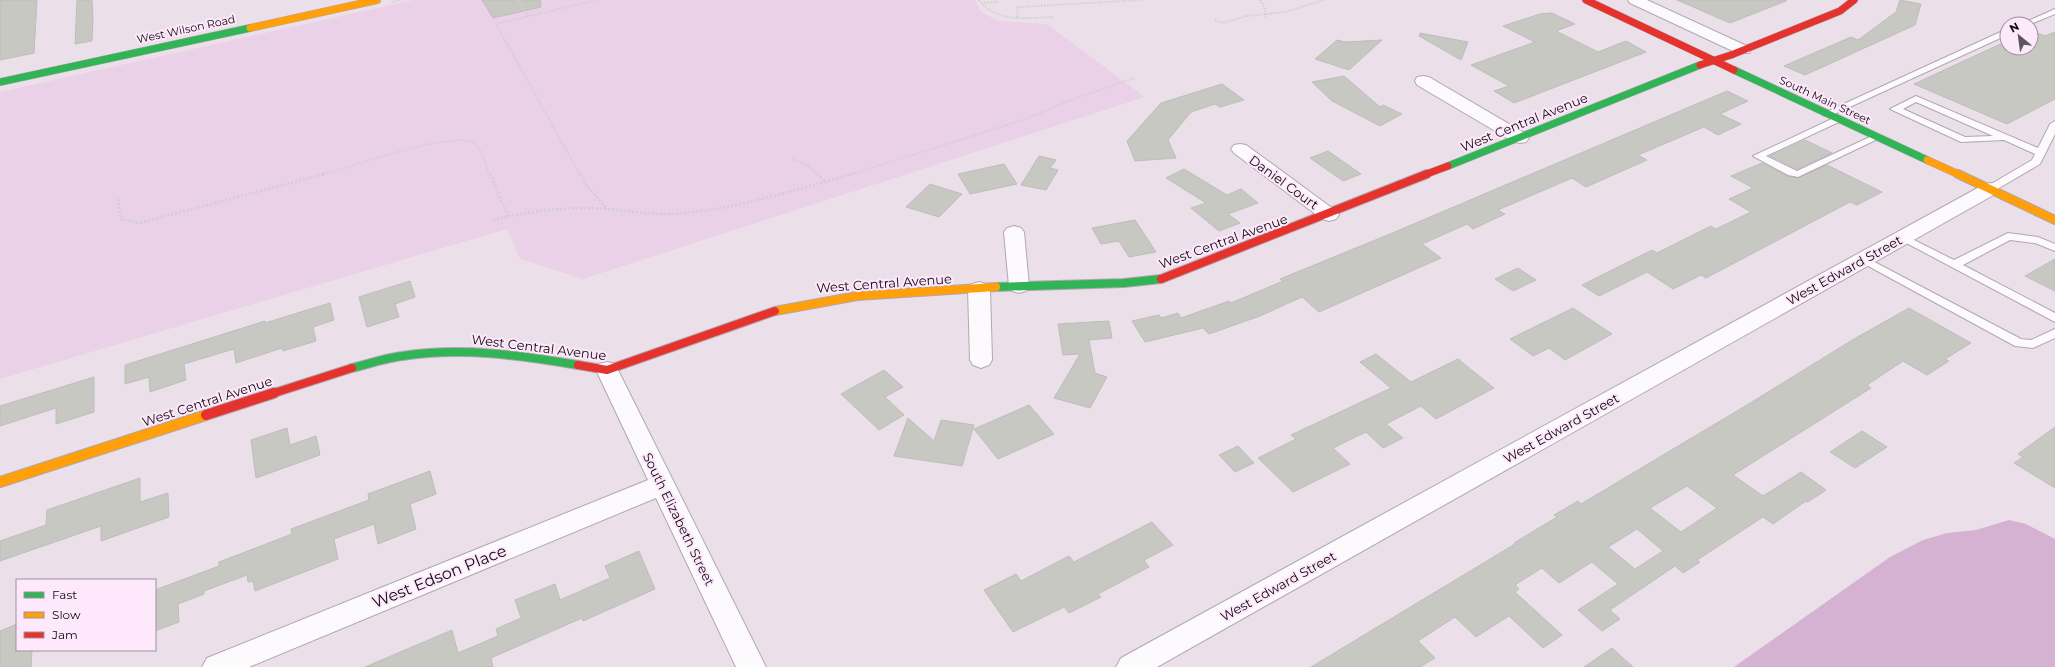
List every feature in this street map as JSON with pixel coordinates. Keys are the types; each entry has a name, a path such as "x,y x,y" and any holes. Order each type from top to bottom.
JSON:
{"street":[{"name":"West Wilson Road","path":"0,82 377,0"},
{"name":"South Main Street","path":"1586,0 2055,220"},
{"path":"1634,0 1743,50"},
{"name":"West Central Avenue","path":"0,482 343,370 407,355 444,351 485,352 536,358 607,370 761,315 809,302 854,296 1019,286 1124,283 1154,280 1172,276 1713,60 1743,50 1840,10 1854,0"},
{"path":"1423,80 1520,138"},
{"name":"Daniel Court","path":"1240,149 1329,214"},
{"name":"West Edward Street","path":"1131,667 1990,189"},
{"path":"1014,232 1019,286"},
{"path":"979,289 981,360"},
{"name":"South Elizabeth Street","path":"607,370 751,667"},
{"name":"West Edson Place","path":"217,667 662,485"}],"lane":[{"path":"2039,18 2055,11"},
{"path":"1827,114 1999,36"},
{"path":"2002,138 1964,140 1895,109 1916,99 2002,138 2041,153"},
{"path":"1838,119 1758,156 1792,173 1798,174 1877,137"},
{"path":"1990,189 2036,162 2055,124"},
{"path":"1954,265 2008,236 2038,240 2055,248"},
{"path":"1902,238 2055,318"},
{"path":"1863,259 2019,343 2033,344 2055,333"}],"path":[{"path":"518,0 528,16"},
{"path":"597,0 496,24 586,185 607,209"},
{"path":"979,0 980,3 995,14 1053,17"},
{"path":"1017,16 1018,7 1144,0"},
{"path":"1260,0 1266,14 1266,18"},
{"path":"1215,20 1222,23 1246,16 1285,12 1324,0"},
{"path":"980,3 998,2"},
{"path":"493,220 508,216 571,210 607,209 640,214 686,213 767,198 876,168 994,130 1136,78"},
{"path":"118,199 121,219 139,223 330,173 367,161 457,139 473,142 477,146 508,216"},
{"path":"792,160 805,164 827,182"}],"shaded area":[{"path":"413,0 975,0 980,11 998,21 1047,24 1145,97 583,279 520,259 507,229 0,379 0,92"},
{"path":"2009,520 2026,524 2055,539 2055,667 1734,667 1890,557 1923,540 1947,533 1976,530"}],"building":[{"path":"0,0 37,0 34,53 0,60"},
{"path":"77,0 92,0 92,41 75,44"},
{"path":"482,0 540,0 541,7 493,18"},
{"path":"1677,0 1786,0 1786,1 1730,23"},
{"path":"1900,0 1921,4 1915,25 1805,75 1784,66 1851,37 1858,40 1896,12"},
{"path":"1552,13 1575,24 1556,31 1598,52 1626,41 1646,52 1514,103 1494,91 1509,86 1471,65 1535,42 1503,26 1540,14"},
{"path":"2055,32 2055,99 2007,124 1914,84 1999,45 1999,56 2039,56 2039,34 2045,36"},
{"path":"1420,33 1468,42 1461,60 1419,36"},
{"path":"1337,40 1345,42 1382,40 1349,70 1315,59"},
{"path":"1344,76 1380,107 1383,105 1402,114 1380,126 1332,101 1312,82"},
{"path":"1222,84 1244,100 1220,107 1215,104 1191,112 1168,140 1176,158 1135,161 1127,141 1161,103"},
{"path":"1727,91 1748,101 1720,114 1741,124 1718,135 1704,127 1638,155 1647,160 1586,187 1572,178 1498,210 1505,214 1473,229 1467,224 1422,244 1441,258 1319,312 1302,297 1260,316 1209,334 1203,328 1145,342 1132,321 1159,315 1161,318 1178,313 1181,318 1229,301 1231,303 1283,281 1280,279"},
{"path":"1805,140 1832,153 1797,169 1770,156"},
{"path":"1328,151 1361,174 1343,181 1310,158"},
{"path":"1039,156 1056,160 1050,168 1058,170 1046,190 1021,185"},
{"path":"1762,163 1787,176 1798,178 1827,165 1882,192 1857,205 1850,202 1706,278 1701,275 1673,289 1647,272 1599,296 1582,285 1652,250 1657,253 1711,226 1716,229 1751,212 1729,199 1753,188 1731,176"},
{"path":"1004,164 1017,184 970,194 958,174"},
{"path":"1184,169 1227,195 1241,189 1258,203 1228,214 1240,223 1219,231 1191,208 1206,203 1166,178"},
{"path":"930,184 962,194 939,217 906,207"},
{"path":"1135,220 1156,252 1129,257 1119,241 1101,244 1092,228"},
{"path":"2055,259 2055,291 2025,276"},
{"path":"1518,268 1536,280 1513,291 1495,279"},
{"path":"410,281 415,297 395,304 399,317 367,327 359,297"},
{"path":"330,303 334,320 313,327 316,341 283,351 282,348 236,363 234,349 184,364 186,380 150,392 149,377 125,384 125,365 265,321 265,323"},
{"path":"1573,308 1612,334 1565,360 1549,348 1533,356 1510,339"},
{"path":"1909,308 1971,343 1945,359 1949,361 1927,375 1903,361 1867,385 1871,388 1733,475 1763,496 1801,472 1826,490 1808,502 1806,501 1773,524 1763,517 1697,560 1700,562 1683,573 1675,566 1610,610 1620,619 1602,631 1578,610 1618,584 1592,562 1559,583 1542,568 1515,585 1519,589 1515,592 1562,635 1543,648 1509,616 1476,637 1455,617 1418,641 1435,658 1420,667 1311,667 1515,544 1514,543 1557,517 1554,515 1578,501 1581,504 1854,339","holes":["1687,486 1717,508 1681,532 1650,508","1637,529 1663,551 1635,569 1608,547"]},
{"path":"1109,321 1112,338 1089,340 1095,373 1107,377 1090,408 1054,398 1080,354 1063,355 1058,324"},
{"path":"1376,354 1411,382 1458,359 1494,388 1436,419 1421,406 1386,424 1403,438 1383,448 1366,432 1333,448 1350,464 1293,492 1258,458 1296,439 1291,435 1391,388 1360,362"},
{"path":"884,370 903,387 885,397 904,415 879,430 841,394"},
{"path":"94,377 94,412 56,424 56,408 0,426 0,406"},
{"path":"1029,405 1054,434 998,459 974,429"},
{"path":"908,418 934,441 941,420 974,425 962,466 894,456"},
{"path":"2055,427 2055,488 2014,463 2023,457 2018,454"},
{"path":"287,428 290,445 316,436 320,455 256,478 251,440"},
{"path":"1862,431 1887,447 1855,468 1830,452"},
{"path":"1238,446 1254,463 1235,472 1219,455"},
{"path":"430,471 436,494 410,504 416,529 378,544 374,524 334,539 338,559 255,591 253,581 248,582 247,575 204,591 204,594 178,604 179,622 156,631 156,590 219,566 219,562 292,534 291,529 369,500 368,494"},
{"path":"140,478 140,502 168,493 169,517 101,541 101,526 0,561 0,541 46,525 47,510"},
{"path":"1152,522 1173,545 1144,560 1149,567 1098,594 1101,597 1069,613 1064,607 1013,632 984,590 1016,574 1021,581 1069,556 1074,562"},
{"path":"639,551 655,589 583,621 582,618 491,658 493,667 365,667 452,630 458,653 498,636 496,629 521,618 515,600 555,584 560,600 610,578 605,566"},
{"path":"16,624 16,651 32,651 31,667 0,667 0,631"},
{"path":"1612,648 1633,667 1584,667"}],"traffic: fast":[{"path":"0,82 250,28"},
{"path":"1448,166 1700,65"},
{"path":"1734,70 1927,160"},
{"path":"996,287 1124,283 1161,279"},
{"path":"352,368 401,356 451,352 472,352 536,358 578,365"}],"traffic: slow":[{"path":"250,28 377,0"},
{"path":"1927,160 2055,220"},
{"path":"775,311 857,296 996,287"},
{"path":"0,482 206,415"}],"traffic: jam":[{"path":"1586,0 1734,70"},
{"path":"1700,65 1731,55 1840,11 1854,0"},
{"path":"1161,279 1172,276 1448,166"},
{"path":"578,365 607,370 775,311"},
{"path":"206,415 352,368"}]}
